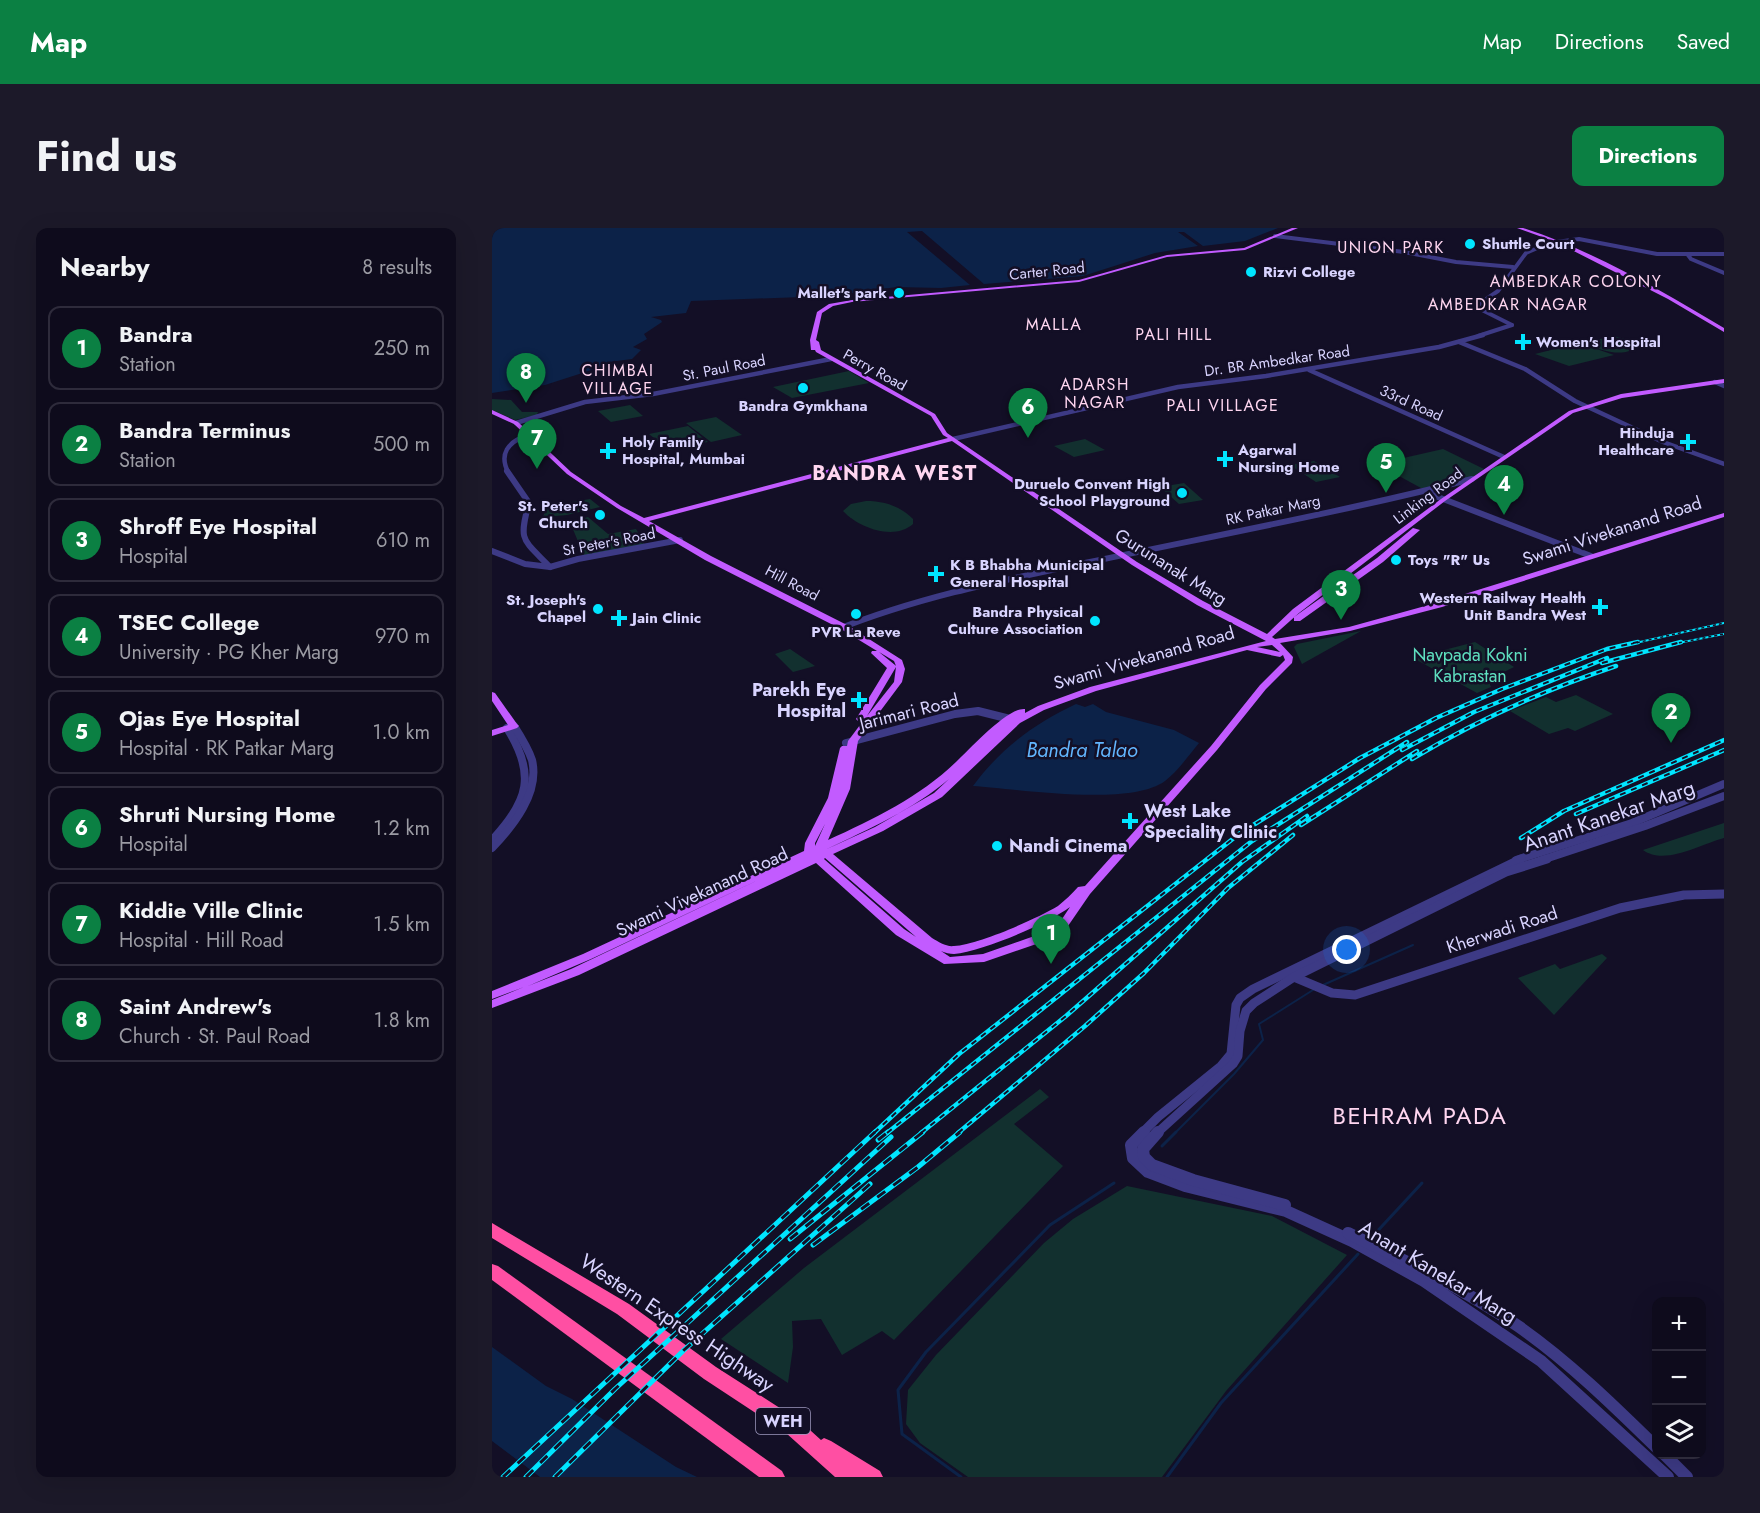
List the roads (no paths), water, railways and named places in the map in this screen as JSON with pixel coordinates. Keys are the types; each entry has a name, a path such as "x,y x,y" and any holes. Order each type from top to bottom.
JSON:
{"highway":[{"name":"Western Express Highway","path":"495,1231 623,1309 710,1373 793,1427 849,1477"},
{"name":"WEH","path":"492,1270 776,1477"},
{"path":"793,1427 873,1477"}],"main road":[{"path":"1278,235 1296,228"},
{"path":"1278,235 1301,228"},
{"path":"1521,228 1557,241 1671,297 1724,329"},
{"name":"Carter Road","path":"822,313 834,306 850,303 1078,281 1167,256 1245,249 1278,235"},
{"name":"Perry Road","path":"822,313 815,342 818,351 932,417 941,434 949,440"},
{"name":"Linking Road","path":"1269,640 1380,560 1472,479 1558,422 1586,407 1624,398 1721,383"},
{"name":"Hill Road","path":"492,413 516,423 581,485"},
{"name":"Hill Road","path":"492,413 526,436 566,477 677,541 840,628 882,657 892,667 850,742 833,798 810,843 818,853 844,789 850,742"},
{"name":"Linking Road","path":"1269,640 1280,624 1384,544 1558,422"},
{"path":"644,522 949,440"},
{"name":"Gurunanak Marg","path":"949,440 1168,588 1243,632 1269,640 1284,653"},
{"name":"Swami Vivekanand Road","path":"1588,555 1724,509"},
{"name":"Swami Vivekanand Road","path":"1269,640 1300,638 1364,624 1724,515"},
{"path":"1369,543 1384,544"},
{"path":"1280,624 1243,632 1238,648 1284,653"},
{"name":"Swami Vivekanand Road","path":"818,853 848,833 921,796 938,784 995,728 1041,708 1093,689 1238,648 1269,640 1364,624"},
{"path":"818,853 900,932 948,961 972,961 1044,937 1064,924 1086,892 1179,787 1284,653 1300,638"},
{"path":"492,695 509,726"},
{"path":"492,704 509,726"},
{"name":"Swami Vivekanand Road","path":"492,995 567,966 818,853 879,829 933,799 1013,720"},
{"path":"492,731 509,726"},
{"path":"818,853 928,941 941,948 953,950 1000,936 1056,912 1066,905 1208,752"},
{"path":"829,825 835,831 848,833"},
{"name":"Swami Vivekanand Road","path":"492,1004 575,972 761,879"}],"street":[{"path":"1278,235 1513,267 1526,253 1557,241 1582,239 1657,254 1724,254"},
{"path":"1688,255 1691,259 1724,273"},
{"name":"Dr. BR Ambedkar Road","path":"949,440 1178,387 1308,370 1459,342 1512,325 1480,309 1479,304 1498,291 1513,267"},
{"path":"1459,342 1523,369 1554,392 1668,447 1724,466"},
{"name":"St. Paul Road","path":"516,423 585,402 654,394 829,359"},
{"name":"33rd Road","path":"1308,370 1504,457"},
{"path":"526,436 506,448 501,460 530,503 522,528 523,539 550,567"},
{"name":"RK Patkar Marg","path":"840,628 872,615 989,582 1426,491 1472,479"},
{"path":"1426,491 1588,555"},
{"name":"St Peter's Road","path":"550,567 578,559 677,541"},
{"path":"492,551 525,564 550,567"},
{"name":"Jarimari Road","path":"850,742 955,714 978,711 1013,720"},
{"path":"492,848 512,828 530,789 533,771 509,726"},
{"name":"Anant Kanekar Marg","path":"1317,1221 1185,1186 1148,1172 1133,1158 1131,1145 1139,1136 1158,1117 1221,1066 1231,1054 1235,1008 1240,998 1273,978 1513,861 1632,823 1724,784"},
{"name":"Anant Kanekar Marg","path":"1652,1443 1551,1352 1518,1326 1290,1206 1193,1180 1152,1165 1144,1156 1143,1149 1157,1133 1233,1064 1238,1056 1240,1031 1246,1011 1254,1003 1294,977 1506,872 1645,826 1724,796"},
{"path":"492,840 518,812"},
{"name":"Kherwadi Road","path":"1294,977 1332,993 1355,995 1620,908 1684,895 1724,894"},
{"name":"Anant Kanekar Marg","path":"1428,1277 1541,1361 1668,1477"},
{"path":"1668,1459 1687,1477"}],"water":[{"path":"492,228 1278,228 1245,241 1203,246 1184,232 1178,232 1198,246 1155,253 1083,276 984,284 922,231 907,232 970,285 941,288 897,287 830,296 691,301 686,313 651,317 662,322 644,334 647,339 633,347 641,350 632,359 609,362 601,367 545,385 492,393"},
{"name":"Bandra Talao","path":"1076,704 1085,707 1093,704 1106,712 1174,730 1199,743 1165,781 1149,789 1101,795 1044,793 973,786 995,760 1019,738"},
{"path":"492,1347 546,1386 572,1399 676,1467 697,1477 540,1477 492,1441"}],"waterway":[{"path":"1323,985 1413,945"},
{"path":"1162,1146 1234,1074 1263,1040 1259,1024 1313,990"},
{"path":"961,1477 902,1434 898,1390 926,1352 1050,1225 1114,1183"},
{"path":"1371,1238 1422,1183"},
{"path":"1167,1477 1221,1403 1358,1254"}],"railway":[{"path":"1631,644 1724,623"},
{"path":"1675,644 1724,634"},
{"path":"874,1133 959,1054 1239,834 1360,758 1436,718 1502,689 1607,649 1638,642"},
{"path":"1675,644 1681,642"},
{"path":"1602,663 1675,644"},
{"path":"1402,750 1474,712 1607,658"},
{"path":"1412,759 1461,731 1511,707 1616,666"},
{"path":"1521,838 1564,811 1724,740"},
{"path":"887,1133 1252,841 1407,742"},
{"path":"1576,814 1724,750"},
{"path":"1301,825 1417,751"},
{"path":"921,1133 1066,1016 1242,862 1307,816"},
{"path":"958,1133 1085,1026 1144,973 1228,888 1293,835"},
{"path":"503,1477 875,1132"},
{"path":"878,1140 888,1132"},
{"path":"790,1239 923,1132"},
{"path":"813,1245 918,1167 960,1132"},
{"path":"526,1477 615,1389 891,1137"},
{"path":"555,1477 684,1350 870,1184"}],"place":[{"name":"Shuttle Court","path":"1470,244"},
{"name":"Rizvi College","path":"1251,272"},
{"name":"Mallet's park","path":"899,293"},
{"name":"Women's Hospital","path":"1523,342"},
{"name":"Bandra Gymkhana","path":"803,388"},
{"name":"Saint Andrew's","path":"526,403"},
{"name":"Shruti Nursing Home","path":"1028,438"},
{"name":"Hinduja Healthcare","path":"1688,442"},
{"name":"Holy Family Hospital, Mumbai","path":"608,451"},
{"name":"Agarwal Nursing Home","path":"1225,459"},
{"name":"Kiddie Ville Clinic","path":"537,469"},
{"name":"Duruelo Convent High School Playground","path":"1182,493"},
{"name":"Ojas Eye Hospital","path":"1386,493"},
{"name":"St. Peter's Church","path":"600,515"},
{"name":"TSEC College","path":"1504,515"},
{"name":"Toys \"R\" Us","path":"1396,560"},
{"name":"K B Bhabha Municipal General Hospital","path":"936,574"},
{"name":"Western Railway Health Unit Bandra West","path":"1600,607"},
{"name":"St. Joseph's Chapel","path":"598,609"},
{"name":"PVR La Reve","path":"856,614"},
{"name":"Jain Clinic","path":"619,618"},
{"name":"Shroff Eye Hospital","path":"1341,620"},
{"name":"Bandra Physical Culture Association","path":"1095,621"},
{"name":"Parekh Eye Hospital","path":"859,700"},
{"name":"Bandra Terminus","path":"1671,743"},
{"name":"West Lake Speciality Clinic","path":"1130,821"},
{"name":"Nandi Cinema","path":"997,846"},
{"name":"Bandra","path":"1051,964"}],"district":[{"name":"UNION PARK","path":"1391,247"},
{"name":"AMBEDKAR COLONY","path":"1576,281"},
{"name":"AMBEDKAR NAGAR","path":"1508,304"},
{"name":"MALLA","path":"1054,324"},
{"name":"PALI HILL","path":"1174,334"},
{"name":"CHIMBAI VILLAGE","path":"618,379"},
{"name":"ADARSH NAGAR","path":"1095,393"},
{"name":"PALI VILLAGE","path":"1223,405"},
{"name":"BANDRA WEST","path":"895,473"},
{"name":"BEHRAM PADA","path":"1420,1115"}],"park label":[{"name":"Navpada Kokni Kabrastan","path":"1470,665"}]}
